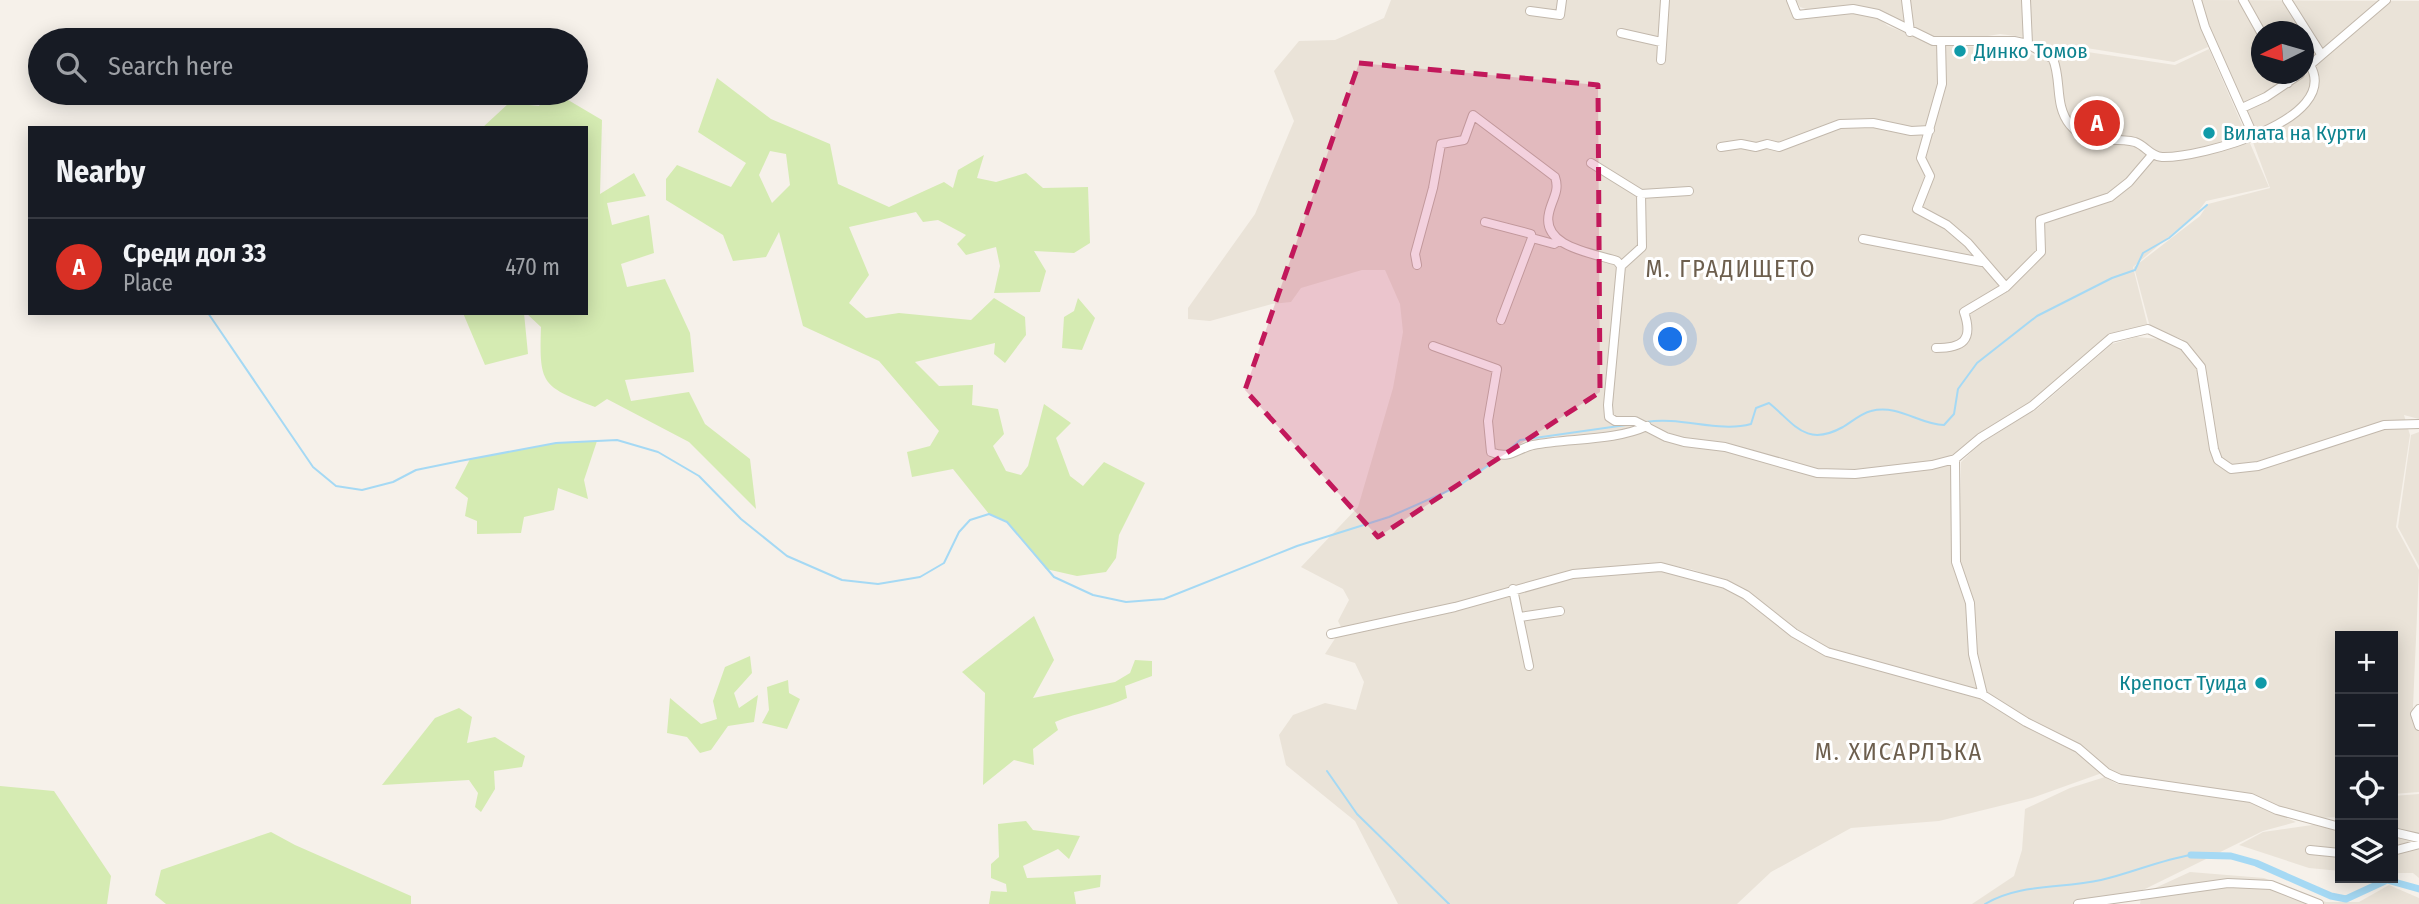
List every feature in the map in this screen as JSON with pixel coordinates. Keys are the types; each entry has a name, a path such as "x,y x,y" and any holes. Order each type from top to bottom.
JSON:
{"street":[{"path":"1530,11 1560,15 1562,0"},
{"path":"1661,60 1665,0"},
{"path":"1791,0 1797,15 1853,9 1878,15 1910,32 1941,41 1975,43 2000,40 2028,44 2053,59 2062,110 2069,124 2080,135 2090,140 2134,142 2152,155 2207,153 2254,137 2311,97 2314,84"},
{"path":"1906,0 1910,32"},
{"path":"2026,0 2028,44"},
{"path":"2197,0 2230,86 2254,137"},
{"path":"2243,0 2255,21"},
{"path":"2287,0 2321,54"},
{"path":"2314,61 2386,0"},
{"path":"1621,33 1661,42"},
{"path":"1941,41 1942,84 1921,158 1930,176 1917,209 1947,225 1978,254 1982,262 2006,287"},
{"path":"2242,108 2286,84"},
{"path":"1417,265 1415,254 1433,188 1441,144 1464,141 1473,115 1555,177 1558,186 1548,216 1549,231 1559,241 1617,261 1621,266 1609,417 1635,421 1675,440 1725,447 1817,473 1878,472 1955,459 2032,405 2111,338 2148,329 2184,346 2201,367 2214,449 2218,460 2231,469 2258,466 2384,425 2419,424"},
{"path":"1721,147 1779,147 1840,124 1873,123 1911,131 1930,130"},
{"path":"1936,348 1957,348 1964,342 1967,334 1964,312 2006,287 2041,252 2040,220 2110,197 2129,182 2152,155"},
{"path":"1591,163 1641,194 1689,191"},
{"path":"1621,266 1642,247 1641,194"},
{"path":"1485,222 1531,234 1532,238 1553,244 1559,241"},
{"path":"1501,320 1532,238"},
{"path":"1863,239 1982,262"},
{"path":"1433,346 1497,369 1488,440 1491,452 1505,456 1528,446 1598,435 1626,436 1646,426"},
{"path":"1955,459 1956,562 1970,603 1973,654 1983,695"},
{"path":"1331,634 1455,607 1573,574 1619,568 1661,567 1693,573 1746,595 1794,634 1827,652 1983,695 2026,722 2078,748 2107,773 2120,779 2251,798 2303,818 2335,826"},
{"path":"1513,589 1529,666"},
{"path":"1520,617 1560,611"},
{"path":"2419,709 2415,714 2419,726"},
{"path":"2398,833 2419,838"},
{"path":"2398,850 2419,844"},
{"path":"2310,850 2335,852"},
{"path":"2078,904 2213,883 2270,886 2319,904"}],"highlighted area":[{"path":"1359,63 1598,85 1600,392 1378,537 1245,390"}],"shaded area":[{"path":"1391,0 1788,0 1794,18 1852,12 1878,18 1888,26 1933,44 1976,47 2001,42 2050,62 2074,50 2175,65 2209,49 2269,187 2206,201 2197,213 2133,267 2148,327 2109,336 2030,403 1954,456 1952,544 1967,603 1978,692 1829,648 1798,630 1748,591 1694,570 1661,563 1572,571 1454,605 1342,629 1338,621 1349,600 1343,589 1301,567 1358,507 1393,388 1403,332 1400,304 1385,270 1362,270 1301,288 1291,302 1272,304 1210,321 1188,319 1188,308 1255,214 1294,121 1274,71 1299,41 1335,40 1384,18"},
{"path":"1796,0 2192,0 2208,47 2174,62 2074,46 2056,53 2023,37 2000,34 1976,38 1933,37 1876,10 1852,5 1812,11 1800,7"},
{"path":"2200,0 2419,1 2419,419 2404,415 2410,435 2396,527 2419,570 2413,707 2419,729 2419,792 2398,794 2398,631 2335,631 2335,817 2297,819 2251,801 2186,793 2102,773 2032,798 1939,821 1851,828 1771,872 1737,904 1398,904 1355,821 1286,765 1279,735 1293,715 1325,703 1356,710 1364,682 1355,663 1325,654 1336,637 1452,612 1572,578 1658,570 1721,586 1744,597 1791,636 1829,655 1985,692 1959,562 1961,462 1981,443 2037,409 2112,344 2136,337 2182,341 2203,366 2182,339 2150,327 2134,267 2200,216 2208,204 2270,188"},
{"path":"2419,432 2419,566 2398,527 2411,435"},
{"path":"2105,777 2117,784 2250,802 2296,822 2263,831 2145,889 2104,904 1972,904 2014,876 2022,850 2025,809 2070,788"},
{"path":"2419,794 2419,878 2413,873 2398,873 2398,796"},
{"path":"2335,822 2335,871 2309,868 2239,845 2263,832"},
{"path":"2190,872 2264,878 2326,902 2359,902 2389,885 2419,898 2419,904 2140,904 2142,894"}],"green space":[{"path":"717,78 771,119 830,144 838,184 889,207 944,182 953,188 958,170 984,155 977,178 996,182 1026,173 1043,188 1088,187 1090,243 1074,253 1034,251 1046,271 1040,292 994,293 1000,266 996,247 966,255 957,244 966,235 938,220 923,222 916,212 849,227 869,275 849,303 866,318 899,313 971,320 994,298 1025,317 1026,335 1005,363 994,354 995,343 915,362 939,386 973,385 972,405 998,409 1004,434 993,446 1006,471 1021,475 1028,466 1044,404 1071,423 1056,438 1070,476 1083,486 1104,462 1145,483 1119,535 1116,558 1106,572 1077,576 1046,569 1007,522 989,514 953,469 912,477 907,452 930,446 939,431 879,361 803,326 779,232 766,257 733,261 723,235 666,200 666,179 677,165 731,187 746,163 698,132","holes":["770,151 786,154 790,185 772,203 759,175"]},
{"path":"507,105 577,105 602,120 600,194 634,173 646,196 607,203 612,225 649,215 654,253 621,264 627,287 665,279 690,333 694,372 625,380 631,401 689,392 705,424 750,459 756,509 689,442 607,399 595,407 564,394 547,381 541,361 541,327 528,315 588,315 588,126 484,126"},
{"path":"1078,298 1095,318 1082,350 1062,348 1064,317 1074,311"},
{"path":"464,315 524,315 528,354 485,365"},
{"path":"597,441 584,480 588,499 558,488 554,510 524,517 521,533 477,534 477,521 465,516 468,498 455,488 470,459 556,443"},
{"path":"1034,616 1054,660 1033,698 1115,682 1130,673 1135,660 1152,661 1152,676 1125,686 1127,698 1055,722 1058,730 1033,749 1034,765 1014,760 983,785 985,693 962,672"},
{"path":"750,656 752,673 734,693 739,708 758,695 754,722 728,726 711,750 700,753 687,737 667,733 670,698 701,724 717,719 713,701 725,667"},
{"path":"788,680 789,693 800,699 787,729 762,723 769,710 767,687"},
{"path":"459,708 472,717 467,743 495,737 525,756 522,767 494,771 495,789 481,812 475,807 478,793 469,780 382,785 435,718"},
{"path":"0,786 54,791 111,876 107,904 0,904"},
{"path":"1026,821 1033,830 1080,836 1069,859 1058,849 1023,866 1027,878 1101,875 1100,887 1074,892 1076,904 989,904 991,891 1007,892 1006,884 991,878 991,864 999,857 998,824"},
{"path":"271,832 411,896 411,904 166,904 155,895 161,870"}],"waterway":[{"path":"1646,422 1673,421 1726,427 1751,424 1756,408 1769,403 1793,425 1809,434 1830,433 1864,414 1881,410 1900,412 1926,422 1944,425 1954,414 1958,389 1977,363 2037,316 2112,278 2135,270 2143,253 2169,238 2207,205"},
{"path":"209,315 313,467 336,486 362,490 393,482 416,470 460,461 556,443 617,440 658,452 699,476 741,519 787,556 842,580 878,584 920,577 944,563 959,532 970,520 989,514 1007,522 1054,577 1093,595 1126,602 1164,599 1297,546 1389,517 1457,487 1501,457"},
{"path":"1508,451 1520,440 1626,425"},
{"path":"1327,771 1357,814 1449,904"},
{"path":"1985,904 2012,893 2101,880 2191,855"},
{"path":"2191,855 2231,856 2256,863 2331,896 2346,899 2387,880 2419,889"}],"place":[{"name":"Динко Томов","path":"1960,51"},
{"name":"Среди дол 33","path":"2097,123"},
{"name":"Вилата на Курти","path":"2209,133"},
{"name":"Крепост Туида","path":"2261,683"}],"district":[{"name":"М. ГРАДИЩЕТО","path":"1731,269"},
{"name":"М. ХИСАРЛЪКА","path":"1899,752"}]}
